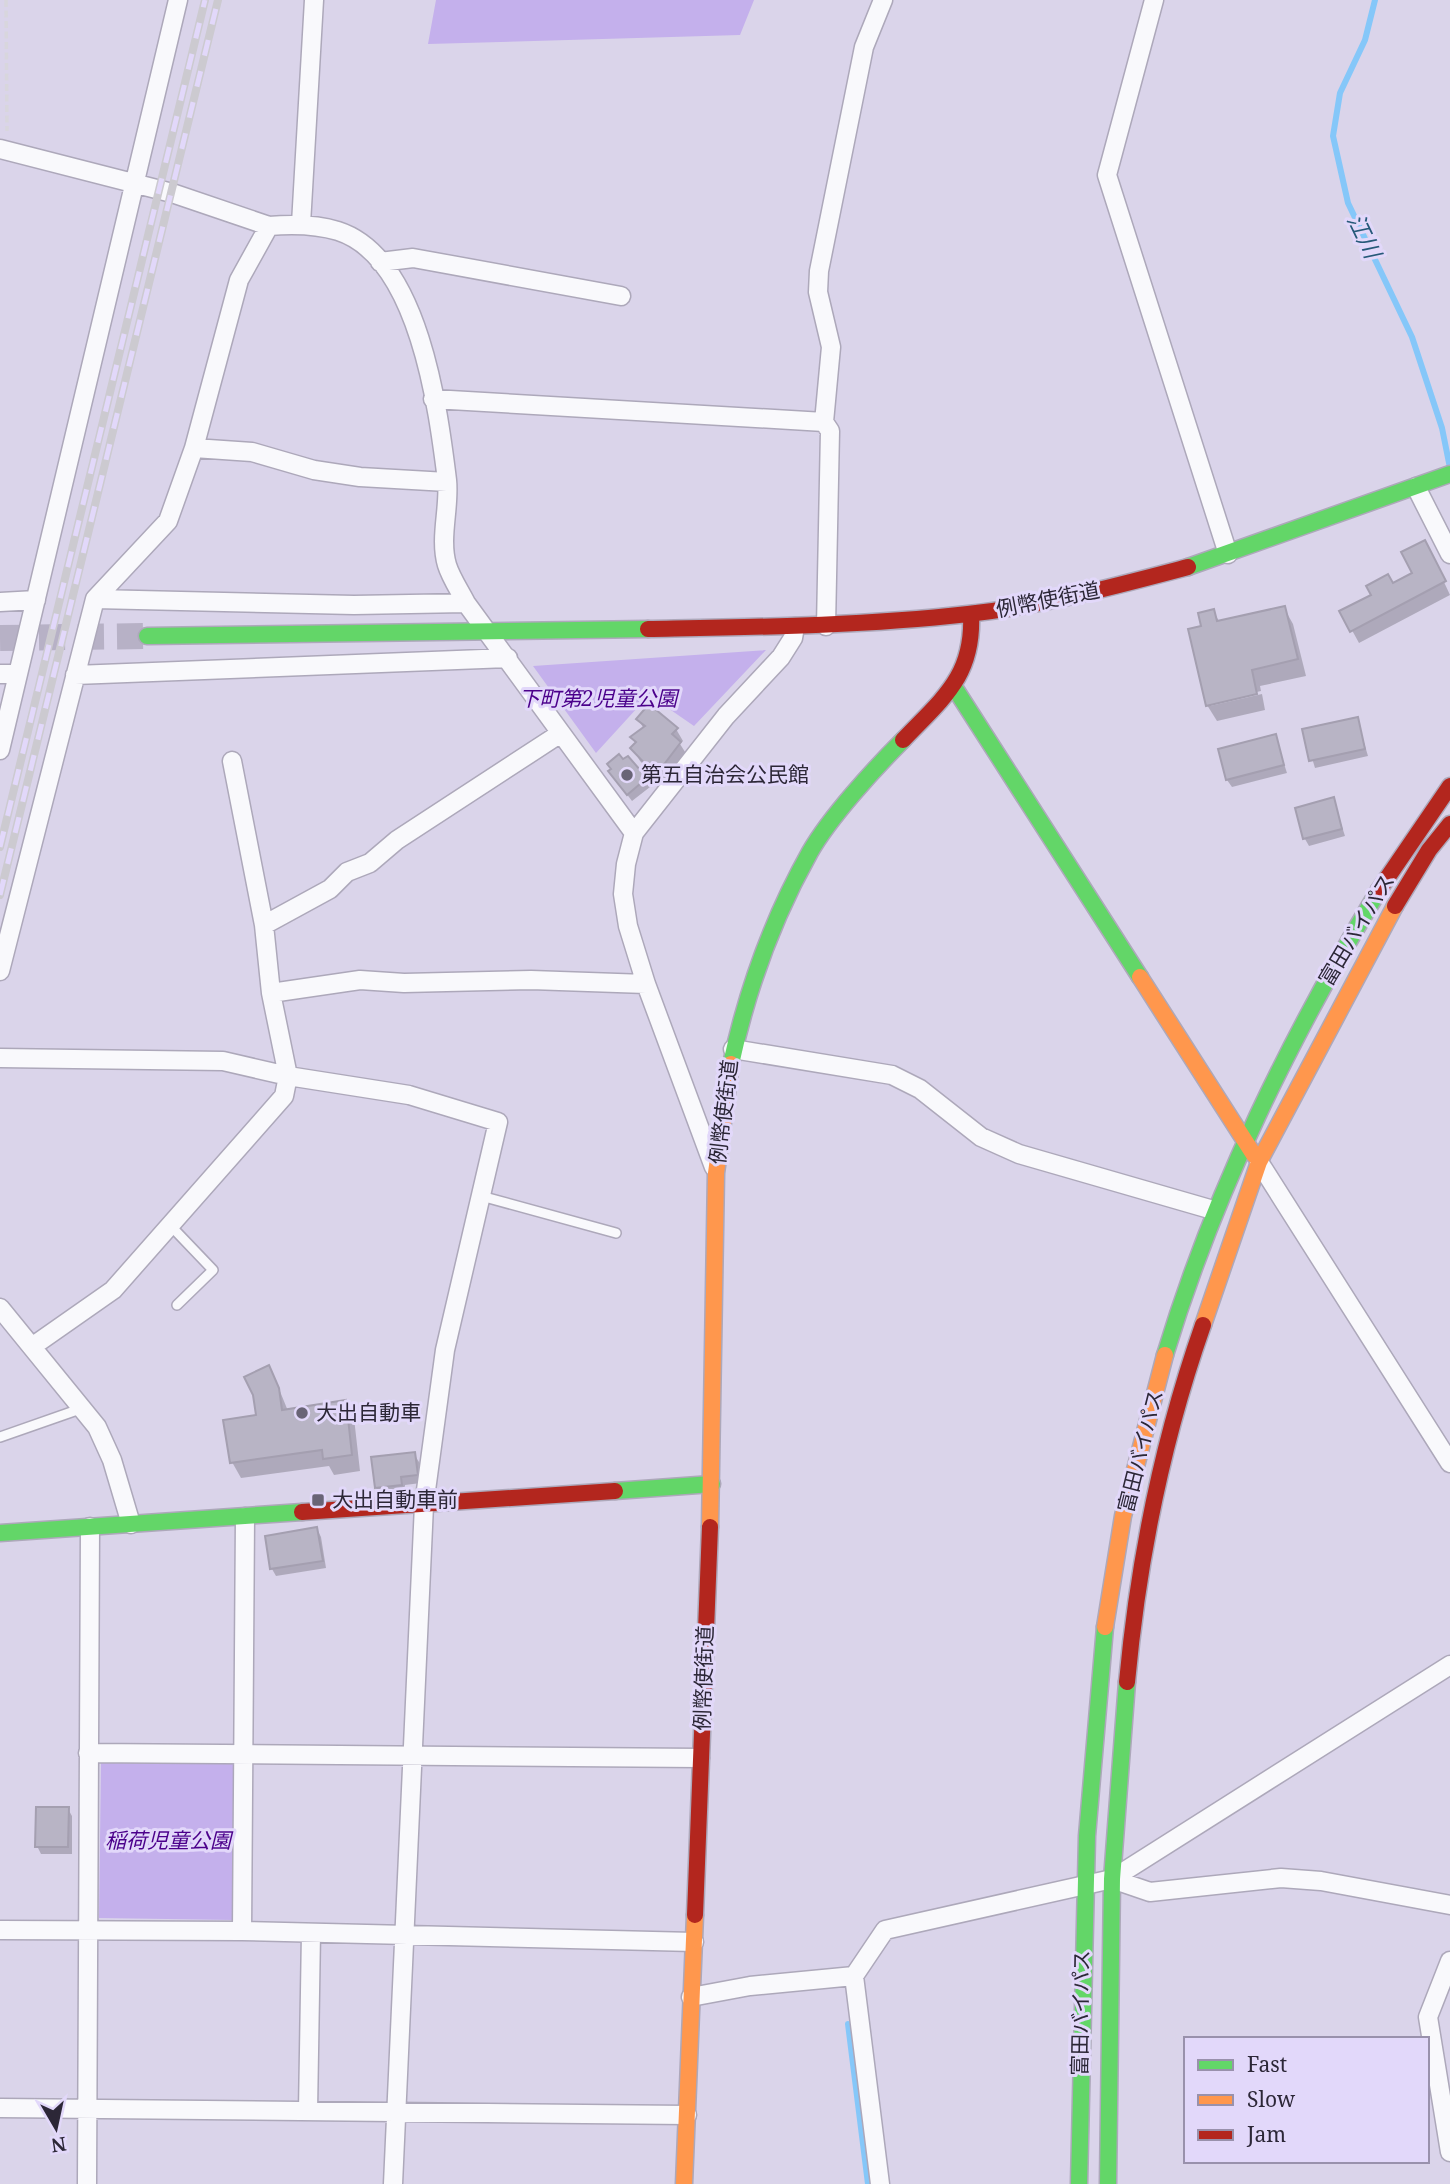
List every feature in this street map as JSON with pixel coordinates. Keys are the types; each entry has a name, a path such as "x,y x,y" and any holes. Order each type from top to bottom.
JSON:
{"street":[{"path":"0,750 9,674 36,600 178,0"},
{"path":"301,224 314,0"},
{"path":"826,626 830,431 824,422 831,347 818,292 818,271 864,47 883,0"},
{"path":"1154,0 1107,175 1228,554"},
{"path":"3,149 208,203 269,226 301,224 340,232 368,248 389,273 420,334 447,482 446,564 466,603 508,657 634,834"},
{"path":"0,971 95,599 168,521 194,448 239,280 269,226"},
{"path":"380,262 413,258 621,296"},
{"path":"433,399 824,422"},
{"path":"194,448 252,452 314,470 360,478 447,482"},
{"name":"例幣使街道","path":"684,2184 712,1484 716,1173 733,1049 744,1004 767,942 811,850 876,766 954,687 970,657 971,614 1110,588 1228,554 1450,474"},
{"path":"1416,487 1450,554"},
{"path":"95,599 354,605 466,603"},
{"path":"0,602 36,600"},
{"path":"147,636 826,626 971,614"},
{"path":"716,1173 646,984 628,926 623,894 626,864 634,834 726,716 781,657 793,638 795,626"},
{"path":"75,675 508,657"},
{"path":"954,687 1450,1463"},
{"path":"264,925 330,889 347,872 370,863 397,840 561,733"},
{"path":"33,1346 113,1290 284,1096 288,1076 271,993 264,925 232,761"},
{"name":"富田バイパス","path":"1079,2184 1084,1885 1091,1761 1105,1626 1138,1457 1169,1340 1213,1210 1282,1059 1354,929 1415,833 1450,786"},
{"name":"富田バイパス","path":"1108,2184 1112,1878 1132,1626 1164,1462 1195,1347 1259,1163 1374,940 1429,850 1450,824"},
{"path":"271,993 360,980 404,983 531,980 646,984"},
{"path":"733,1049 892,1075 920,1089 981,1137 1019,1154 1213,1210"},
{"path":"0,1058 223,1061 288,1076 409,1095 498,1122 445,1350 424,1505 393,2184"},
{"path":"0,1308 97,1427 112,1460 131,1524"},
{"path":"0,1533 712,1484"},
{"path":"242,1931 245,1517"},
{"path":"87,2184 90,1527"},
{"path":"880,2184 854,1976 885,1930 1112,1878 1450,1665"},
{"path":"89,1753 700,1758"},
{"path":"1112,1878 1150,1892 1281,1878 1321,1881 1450,1905"},
{"path":"0,1930 242,1931 694,1942"},
{"path":"308,2111 311,1933"},
{"path":"1450,1961 1428,2017 1450,2152"},
{"path":"691,1997 750,1986 854,1976"},
{"path":"0,2108 687,2115"}],"lane":[{"path":"481,1196 616,1233"},
{"path":"169,1224 213,1270 177,1305"},
{"path":"0,1437 83,1408"}],"path":[{"path":"3,149 6,0"}],"green space":[{"path":"436,0 754,0 740,35 428,44"},
{"name":"下町第2児童公園","path":"766,650 694,726 649,695 596,753 533,666"},
{"name":"稲荷児童公園","path":"101,1763 237,1764 235,1920 99,1918"}],"building":[{"path":"1425,540 1446,581 1350,632 1339,611 1371,595 1366,586 1388,574 1393,583 1412,573 1401,552"},
{"path":"1285,606 1298,659 1252,670 1257,694 1206,706 1188,629 1201,626 1198,613 1214,609 1217,621"},
{"path":"649,704 678,728 672,734 681,742 656,775 630,748 636,742 630,737 645,726 636,719"},
{"path":"1358,717 1365,749 1309,761 1302,729"},
{"path":"1276,734 1284,765 1226,780 1218,749"},
{"name":"第五自治会公民館","path":"619,754 623,759 628,756 647,778 627,795 608,771 611,769 607,764"},
{"path":"1334,797 1342,829 1303,839 1295,808"},
{"name":"大出自動車","path":"269,1365 279,1388 282,1410 346,1400 352,1455 323,1459 322,1450 230,1463 223,1420 256,1415 253,1395 244,1377"},
{"path":"415,1452 418,1475 401,1477 402,1485 375,1488 371,1457"},
{"path":"317,1527 323,1561 270,1569 265,1536"},
{"path":"36,1807 69,1807 68,1847 35,1847"}],"waterway":[{"name":"江川","path":"1375,0 1365,40 1340,93 1333,136 1348,203 1412,337 1442,428 1450,468"},
{"path":"848,2024 868,2184"}],"tunnel":[{"path":"0,638 147,636"}],"railway":[{"path":"0,847 205,0"},
{"path":"0,895 218,0"}],"traffic: fast":[{"path":"1188,567 1450,474"},
{"path":"147,636 648,629"},
{"path":"954,687 1140,977"},
{"path":"731,1064 763,955 784,903 810,852 841,809 903,740"},
{"path":"1165,1355 1207,1234 1257,1116 1315,1002 1379,890"},
{"path":"615,1491 712,1484"},
{"path":"0,1533 302,1512"},
{"path":"1079,2184 1087,1836 1105,1627"},
{"path":"1108,2184 1112,1879 1127,1682"}],"traffic: slow":[{"path":"1203,1325 1259,1162 1395,906"},
{"path":"1140,977 1254,1155"},
{"path":"710,1527 716,1173 731,1064"},
{"path":"1105,1627 1123,1516 1165,1355"},
{"path":"684,2184 695,1915"}],"traffic: jam":[{"path":"648,629 768,627 968,614 1051,601 1188,567"},
{"path":"903,740 943,698 961,670 971,635 971,614"},
{"path":"1379,890 1450,786"},
{"path":"1395,906 1429,850 1450,824"},
{"path":"1127,1682 1138,1592 1154,1502 1176,1412 1203,1325"},
{"path":"302,1512 615,1491"},
{"path":"695,1915 710,1527"}],"place":[{"name":"第五自治会公民館","path":"627,775"},
{"name":"大出自動車","path":"302,1413"},
{"name":"大出自動車前","path":"318,1500"}]}
